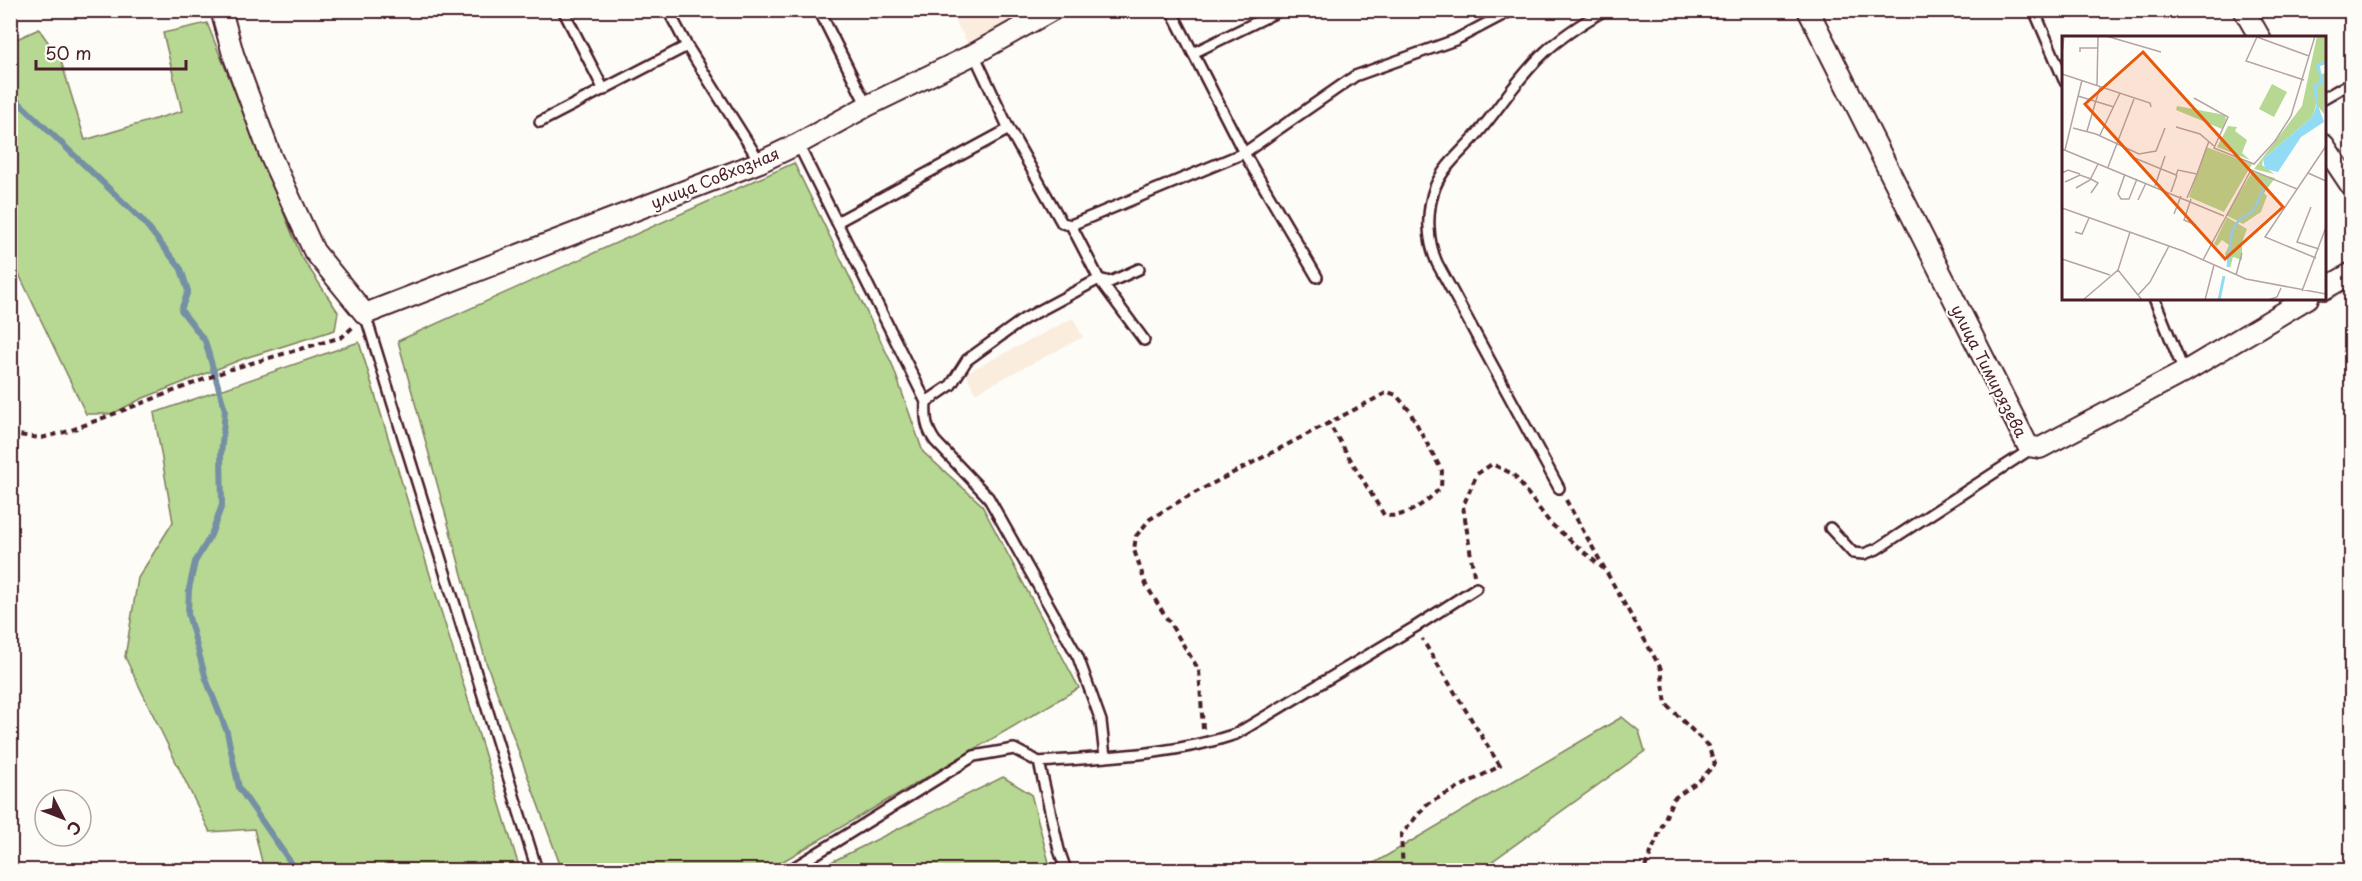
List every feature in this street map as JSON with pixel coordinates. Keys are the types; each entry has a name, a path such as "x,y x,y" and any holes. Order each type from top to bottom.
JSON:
{"street":[{"path":"221,10 233,54 271,157 314,251 365,314"},
{"name":"улица Совхозная","path":"365,314 760,162 974,54 1052,10"},
{"name":"улица Тимирязева","path":"1808,10 2024,442 2032,447 2040,448 2184,372 2305,300"},
{"path":"2244,10 2259,36"},
{"path":"2326,147 2352,187"},
{"path":"2326,288 2352,273"}],"lane":[{"path":"563,10 604,90"},
{"path":"668,10 687,46 760,162"},
{"path":"819,10 867,106"},
{"path":"1171,10 1244,153 1317,277"},
{"path":"1193,53 1281,10"},
{"path":"974,54 1009,129 1062,223 1071,225 1244,153 1355,76 1455,40 1512,10"},
{"path":"1559,488 1437,263 1432,250 1429,216 1435,188 1446,168 1498,109 1528,70 1553,44 1605,10"},
{"path":"2034,10 2062,75"},
{"path":"540,122 687,46"},
{"path":"2326,97 2352,82"},
{"path":"837,222 1009,129"},
{"path":"798,144 926,402 925,423 928,431 934,441 988,497 1077,657 1101,721 1105,757"},
{"path":"1071,225 1099,279 1144,340"},
{"path":"926,402 951,385 967,360 1024,319 1099,279 1110,282 1139,269"},
{"path":"2155,300 2184,372"},
{"path":"365,314 537,870"},
{"path":"1830,528 1853,554 1864,554 1877,549 2032,447"},
{"path":"790,870 974,756 1014,749 1039,762 1105,757 1204,745 1236,734 1268,717 1476,588"},
{"path":"1039,762 1059,850 1066,870"}],"path":[{"path":"10,434 41,438 69,431 231,369 342,337 365,314"},
{"path":"1204,745 1199,670 1146,585 1134,550 1136,536 1150,519 1176,503 1328,422 1384,393 1396,395 1409,410 1442,471 1441,487 1428,500 1414,509 1392,516 1384,514 1380,511 1328,422"},
{"path":"1476,588 1462,506 1476,474 1492,464 1513,474 1550,523 1608,573"},
{"path":"1559,488 1661,669 1666,704 1708,746 1715,764 1700,780 1673,799 1644,870"},
{"path":"1403,870 1401,835 1427,804 1500,766 1415,627"}],"shaded area":[{"path":"949,11 1029,11 968,43"},
{"path":"1073,318 1083,337 975,393 966,373"}],"green space":[{"path":"207,23 301,256 338,312 335,330 245,358 141,399 112,414 86,414 15,266 11,263 10,42 39,29 61,61 85,140 182,111 163,33"},
{"path":"794,163 892,364 923,452 981,504 1079,688 768,870 562,870 486,662 398,341"},
{"path":"359,342 520,870 264,870 254,829 210,832 125,657 138,578 173,522 154,413"},
{"path":"1622,717 1639,731 1645,751 1480,870 1351,870 1376,862"},
{"path":"1003,777 1031,794 1051,870 815,870"}],"waterway":[{"path":"10,94 143,221 181,269 188,291 181,310 205,341 225,410 221,455 222,505 211,535 195,562 189,589 188,614 206,679 227,732 239,788 296,870"}]}
